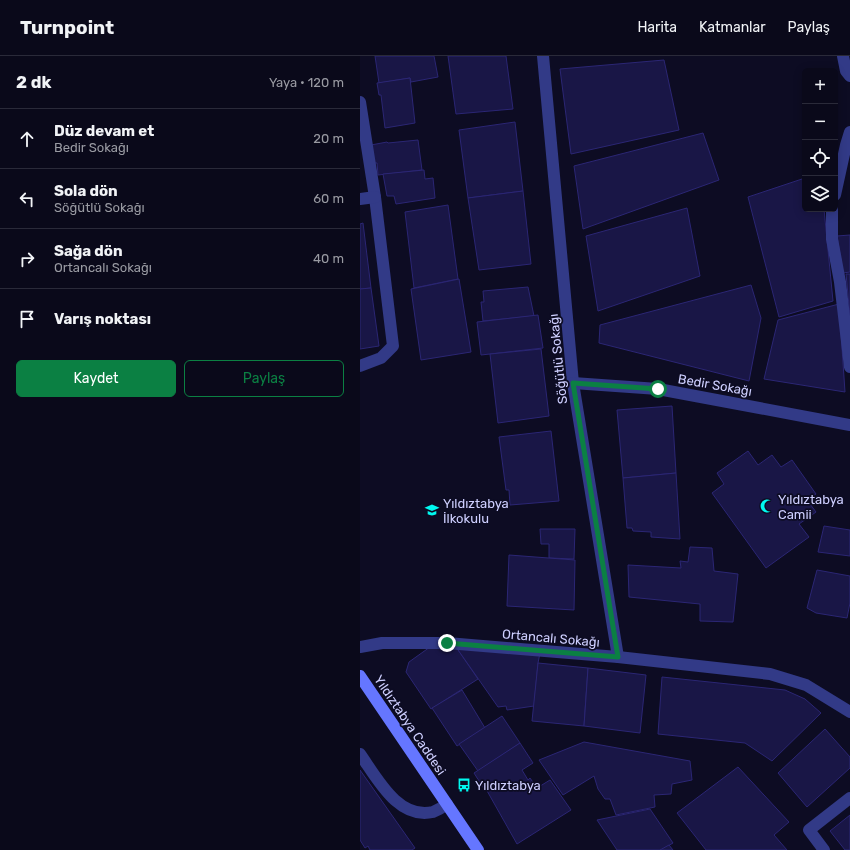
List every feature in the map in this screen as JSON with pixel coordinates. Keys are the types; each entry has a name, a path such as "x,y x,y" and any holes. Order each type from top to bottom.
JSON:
{"main road":[{"name":"Yıldıztabya Caddesi","path":"360,676 478,850"}],"street":[{"name":"Söğütlü Sokağı","path":"543,56 573,383 618,657"},
{"path":"844,56 846,71 850,76"},
{"path":"360,102 375,197 393,346 381,358 360,366"},
{"path":"838,182 850,132"},
{"path":"360,199 375,197"},
{"path":"832,212 832,239 840,282 850,367"},
{"name":"Bedir Sokağı","path":"573,383 658,389 850,423"},
{"name":"Ortancalı Sokağı","path":"360,646 382,643 447,643 618,657 770,674 806,685 850,712"},
{"path":"360,754 389,795 408,810 420,813 434,811 447,804"},
{"path":"824,850 809,830 850,798"}],"building":[{"path":"375,56 434,56 438,77 411,82 410,78 379,83"},
{"path":"448,56 506,56 513,109 456,114"},
{"path":"664,60 679,130 571,154 560,69"},
{"path":"410,78 415,123 385,128 381,95 379,95 377,83"},
{"path":"515,122 523,191 468,198 459,130"},
{"path":"703,133 719,180 583,229 574,166"},
{"path":"418,140 422,170 378,175 377,163 373,163 371,145 387,142"},
{"path":"424,170 425,179 433,178 435,198 396,204 394,196 387,196 383,174"},
{"path":"802,179 802,212 824,212 833,301 779,317 748,197"},
{"path":"523,191 531,264 479,270 468,198"},
{"path":"448,205 458,279 414,288 405,212"},
{"path":"687,208 700,276 598,311 586,236"},
{"path":"363,223 371,288 360,289 360,224"},
{"path":"850,235 850,272 843,273 837,236"},
{"path":"846,274 850,274 850,316"},
{"path":"459,279 471,352 421,360 411,289"},
{"path":"751,285 761,318 749,381 599,343 600,325"},
{"path":"528,287 534,316 483,321 481,302 484,302 483,291"},
{"path":"371,288 379,346 360,349 360,289"},
{"path":"839,304 845,392 764,379 778,320"},
{"path":"538,315 543,348 481,355 477,322"},
{"path":"541,349 549,416 498,423 490,354"},
{"path":"672,406 676,473 623,478 617,410"},
{"path":"551,431 559,501 510,505 509,490 506,490 499,437"},
{"name":"Yıldıztabya Camii","path":"748,451 758,465 772,455 781,467 792,460 816,494 807,500 816,512 799,524 809,537 766,568 712,493 724,484 717,473"},
{"path":"676,473 680,539 651,537 651,532 633,531 632,528 627,528 623,478"},
{"path":"824,526 850,530 850,556 818,552"},
{"path":"540,529 575,529 574,559 549,558 549,544 541,544"},
{"path":"690,547 712,548 714,571 738,574 733,622 700,621 700,604 629,597 628,565 681,568 680,561 688,562"},
{"path":"509,555 575,560 574,610 507,606"},
{"path":"817,570 850,576 850,603 847,618 816,613 807,608"},
{"path":"430,647 456,647 478,679 431,709 406,672 409,662"},
{"path":"456,647 540,653 534,706 507,710 506,706 498,707"},
{"path":"538,663 588,668 584,726 532,721"},
{"path":"588,668 646,675 640,733 584,726"},
{"path":"662,677 785,690 805,699 821,713 772,761 745,743 658,734"},
{"path":"462,690 485,728 457,746 432,708"},
{"path":"502,716 520,743 478,771 459,744"},
{"path":"825,729 850,757 850,768 807,807 778,773"},
{"path":"584,742 690,761 692,780 672,784 671,794 654,795 655,807 616,815 610,799 605,799 598,789 594,776 563,795 539,760"},
{"path":"520,743 533,763 522,770 528,780 530,778 537,788 550,780 571,810 517,844 486,789 484,789 474,773"},
{"path":"738,767 789,822 774,835 787,850 706,850 677,813"},
{"path":"360,770 415,848 412,850 370,850 368,846 365,848 360,840"},
{"path":"650,809 673,843 661,850 617,850 597,820"},
{"path":"850,815 850,850 845,850 830,831"},
{"path":"669,845 673,850 660,850"}],"place":[{"name":"Yıldıztabya Camii","path":"767,506"},
{"name":"Yıldıztabya İlkokulu","path":"432,510"},
{"name":"Yıldıztabya","path":"464,785"}],"route":[{"path":"447,643 618,657 573,383 658,389"}]}
